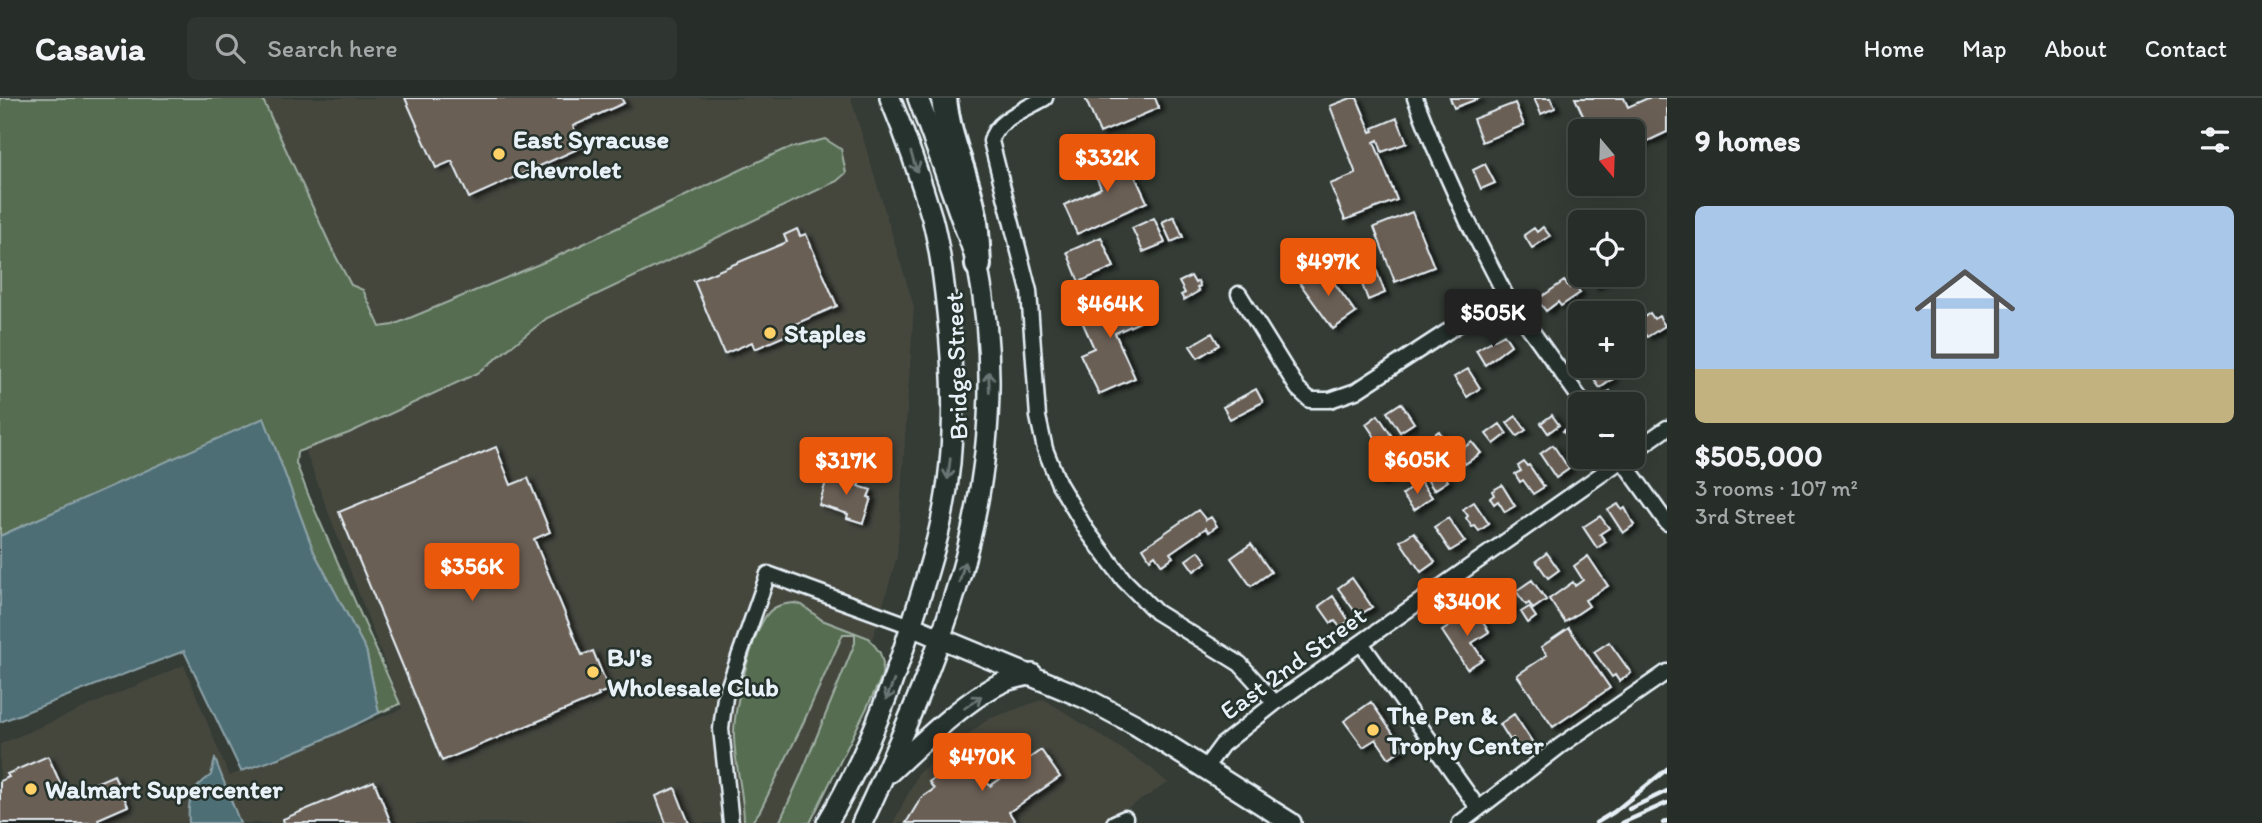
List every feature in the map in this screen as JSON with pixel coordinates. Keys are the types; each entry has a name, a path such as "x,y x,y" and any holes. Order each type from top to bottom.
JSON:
{"highway":[{"path":"944,98 946,124 974,216 978,265"}],"main road":[{"name":"Bridge Street","path":"827,823 858,764 893,684 924,589 941,520 953,420 953,369 944,279 933,220 905,134 890,98"},
{"name":"Bridge Street","path":"862,823 918,700 943,637 961,579 984,478 989,388 985,317 978,265 918,98"},
{"path":"911,626 1087,699 1136,725 1291,823"},
{"path":"884,778 929,736 977,698 1004,682 1032,674"}],"street":[{"path":"1045,98 1004,122 993,132 991,141 1029,291 1038,417 1045,449 1059,484 1087,531 1124,580 1156,611 1240,664 1275,703"},
{"path":"1415,98 1467,220 1506,294 1575,392"},
{"path":"1239,295 1298,389 1310,400 1325,401 1356,391 1506,294"},
{"name":"East 2nd Street","path":"1645,443 1667,428"},
{"name":"East 2nd Street","path":"1205,768 1222,745 1275,703 1607,469"},
{"path":"1633,469 1667,523"},
{"path":"730,823 721,729 725,698 768,574 911,626"},
{"path":"1362,643 1478,808"},
{"path":"1460,823 1560,746 1667,672"}],"shaded area":[{"path":"222,98 851,98 914,307 897,557 866,662 786,823 0,823 0,744 184,665 229,776 402,709 305,450 330,352"},
{"path":"1044,699 1150,767 1168,783 1104,823 893,823 919,772 988,719"}],"green space":[{"path":"0,98 262,98 334,253 351,285 363,290 380,327 393,325 549,260 783,150 825,139 841,149 846,173 837,181 547,318 478,373 349,433 297,452 296,463 310,499 400,704 379,713 366,650 314,552 264,418 0,536"},
{"path":"784,604 802,605 822,620 869,638 880,653 882,675 810,823 779,823 855,643 855,634 843,634 760,811 751,823 744,823 734,737 740,691 756,636 769,612"}],"water":[{"path":"264,418 314,552 366,650 379,713 311,745 241,771 184,651 0,722 0,536"},
{"path":"215,759 240,823 189,823 192,795 211,775"}],"building":[{"name":"East Syracuse Chevrolet","path":"405,98 621,98 624,103 573,126 582,147 469,198 452,161 436,168"},
{"path":"1085,98 1155,98 1159,108 1100,133"},
{"path":"1357,98 1371,132 1374,131 1373,128 1397,118 1407,143 1382,152 1378,140 1374,142 1397,200 1345,220 1330,184 1356,174 1330,106"},
{"path":"1450,98 1480,98 1454,108"},
{"path":"1534,98 1551,98 1555,108 1541,114"},
{"path":"1575,98 1624,98 1628,107 1648,98 1667,98 1667,132 1645,142 1645,119 1585,119"},
{"path":"1515,103 1524,125 1482,142 1473,119"},
{"path":"1123,150 1147,202 1077,234 1064,205 1101,188 1091,165"},
{"path":"1485,164 1495,183 1481,189 1473,170"},
{"path":"1412,212 1434,267 1395,282 1374,227"},
{"path":"1174,216 1183,237 1171,242 1162,222"},
{"path":"1154,218 1165,243 1143,252 1132,228"},
{"path":"1543,227 1550,236 1532,248 1524,235 1534,228 1537,232"},
{"path":"797,229 800,236 806,234 837,306 786,328 789,334 755,349 752,342 724,354 694,281 787,242 784,235"},
{"path":"1101,237 1114,267 1079,282 1067,252"},
{"path":"1371,256 1385,293 1368,300 1354,263"},
{"path":"1322,266 1356,313 1333,329 1299,282"},
{"path":"1191,276 1195,283 1198,281 1199,291 1184,300 1181,295 1185,293 1179,282"},
{"path":"1564,281 1568,287 1576,287 1580,293 1561,306 1558,302 1546,311 1537,300"},
{"path":"1137,292 1149,318 1115,333 1135,378 1099,394 1080,354 1094,348 1076,308 1099,298 1103,308"},
{"path":"1650,313 1654,319 1659,316 1665,326 1647,337 1645,316"},
{"path":"1212,333 1219,345 1198,358 1190,346"},
{"path":"1504,334 1511,345 1485,365 1476,350"},
{"path":"1468,369 1480,388 1467,397 1454,377"},
{"path":"1593,378 1612,378 1613,379 1600,388"},
{"path":"1256,389 1263,402 1230,419 1223,407"},
{"path":"1401,403 1414,423 1400,432 1387,412"},
{"path":"1378,415 1393,438 1381,446 1366,424"},
{"path":"1552,415 1559,425 1548,433 1541,423"},
{"path":"1516,416 1526,430 1517,436 1507,423"},
{"path":"1500,424 1507,434 1494,444 1486,434"},
{"path":"1439,431 1450,447 1440,454 1429,438"},
{"path":"1472,442 1481,453 1465,464 1457,452"},
{"path":"1553,445 1569,469 1556,478 1540,454"},
{"path":"496,447 511,485 528,478 550,532 534,539 582,655 593,651 609,690 442,761 339,512"},
{"path":"1524,462 1544,487 1533,494 1515,474 1521,471 1518,466"},
{"path":"1382,465 1389,477 1379,483 1372,471"},
{"path":"1439,467 1448,481 1434,490 1425,476"},
{"path":"829,472 860,482 858,486 871,490 863,523 847,518 848,514 819,505"},
{"path":"1420,481 1432,497 1414,510 1402,495"},
{"path":"1502,485 1515,506 1505,512 1498,501 1494,504 1490,498 1494,495 1492,491"},
{"path":"1474,502 1489,524 1479,531 1475,526 1472,527 1463,509"},
{"path":"1618,504 1622,510 1625,508 1634,525 1623,533 1608,510"},
{"path":"1198,510 1206,520 1211,517 1217,526 1209,532 1206,528 1170,553 1173,557 1162,565 1155,555 1150,559 1143,548"},
{"path":"1600,516 1609,528 1600,534 1606,542 1597,548 1583,527"},
{"path":"1448,518 1465,542 1450,551 1434,527"},
{"path":"1414,532 1435,562 1421,572 1400,541"},
{"path":"1251,544 1271,572 1251,586 1231,558"},
{"path":"1199,551 1207,562 1194,571 1186,560"},
{"path":"1547,553 1559,570 1548,578 1536,561"},
{"path":"1588,556 1608,586 1585,600 1589,606 1565,622 1549,599 1573,582 1575,586 1583,580 1574,566"},
{"path":"1352,578 1372,607 1358,616 1338,588"},
{"path":"1532,580 1546,600 1533,609 1529,603 1526,605 1516,591"},
{"path":"1500,587 1514,608 1498,618 1488,604 1491,602 1487,595"},
{"path":"1333,596 1349,621 1340,627 1335,621 1331,623 1319,606"},
{"path":"1529,607 1536,617 1528,623 1521,612"},
{"path":"1475,610 1489,632 1472,643 1483,659 1467,669 1442,631"},
{"path":"1569,628 1610,688 1553,727 1517,675 1547,655 1541,647"},
{"path":"1609,642 1631,673 1619,681 1615,675 1612,677 1594,652"},
{"path":"1371,702 1403,748 1389,758 1376,739 1363,747 1344,721"},
{"path":"1514,714 1533,743 1522,750 1513,738 1510,740 1500,724"},
{"path":"1041,750 1060,777 1009,812 1016,823 906,823 921,798 934,789 929,782 968,755 990,786"},
{"name":"Walmart Supercenter","path":"48,756 66,796 114,775 128,806 98,819 99,823 0,823 0,781 9,777 7,774"},
{"path":"374,781 391,823 284,823 283,819"},
{"path":"675,788 689,823 666,823 656,796"}],"railway":[{"path":"1596,823 1614,812 1667,769"},
{"path":"1629,809 1667,791"},
{"path":"1622,823 1667,803"},
{"path":"1663,823 1667,821"}],"place":[{"name":"East Syracuse Chevrolet","path":"499,154"},
{"name":"Staples","path":"770,333"},
{"name":"BJ's Wholesale Club","path":"593,672"},
{"name":"The Pen & Trophy Center","path":"1373,730"},
{"name":"Walmart Supercenter","path":"31,789"}]}
